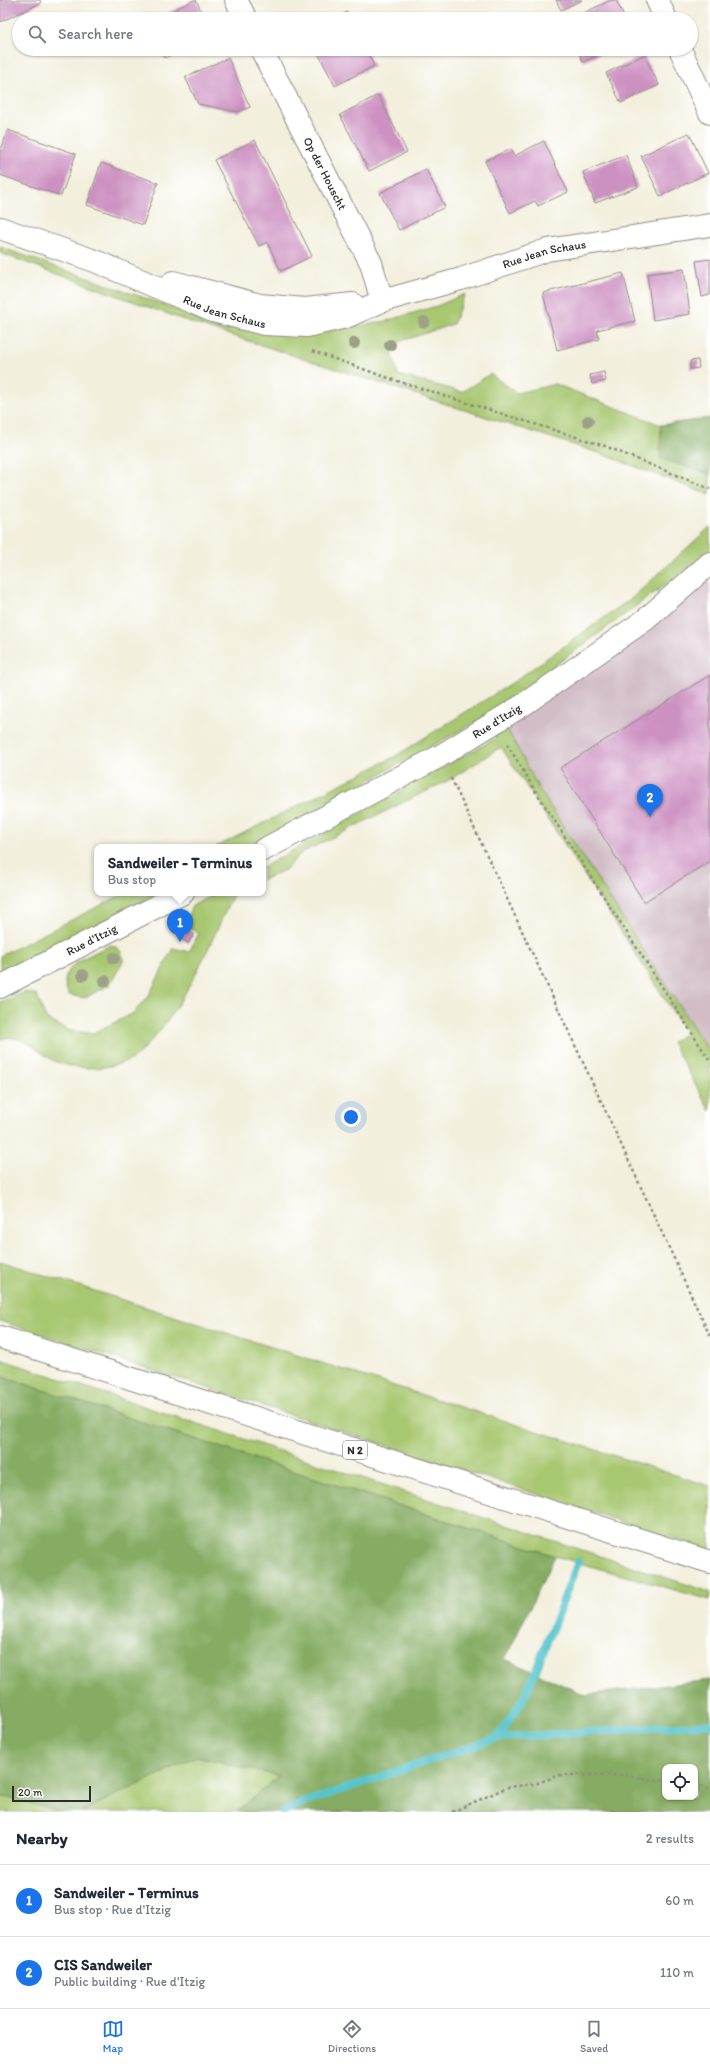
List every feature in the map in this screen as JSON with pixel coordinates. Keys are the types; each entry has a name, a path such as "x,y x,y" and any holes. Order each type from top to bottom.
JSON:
{"street":[{"path":"236,0 242,12"},
{"path":"657,0 663,12"},
{"name":"Op der Houscht","path":"265,56 371,263 382,301"},
{"path":"683,56 710,113"},
{"name":"Rue Jean Schaus","path":"0,228 94,261 260,304 305,308 382,301 461,279 548,250 710,224"},
{"name":"Rue d'Itzig","path":"266,848 440,756 495,723 645,620 710,563"},
{"name":"Rue d'Itzig","path":"0,987 177,896"},
{"name":"N 2","path":"0,1337 710,1562"}],"path":[{"path":"308,350 394,380 605,446 710,489"},
{"path":"495,723 536,792 710,1061"},
{"path":"440,756 710,1336"},
{"path":"452,1812 508,1787 535,1784 560,1775 624,1775 662,1780"},
{"path":"698,1784 710,1790"}],"shaded area":[{"path":"704,568 710,579 710,1053 539,789 502,719"}],"green space":[{"path":"0,247 213,322 304,333 349,328 386,321 437,306 465,294 453,324 390,345 398,375 462,392 490,374 517,393 555,384 661,425 660,458 710,474 710,495 599,453 195,324 0,253"},
{"path":"710,418 710,474 660,458 661,425"},
{"path":"710,527 710,552 483,718 254,844 222,844 394,757 512,683 632,598"},
{"path":"502,719 539,789 710,1053 710,1111 672,1042 687,1033 501,747 451,779 301,853 285,870 266,879 266,865 496,738 489,727"},
{"path":"119,896 153,896 0,974 0,956"},
{"path":"210,896 233,896 206,954 185,993 161,1029 134,1058 107,1067 88,1068 69,1066 52,1060 32,1046 18,1039 0,1039 0,1002 26,992 37,995 46,1019 70,1031 93,1033 132,1014 148,997 173,948 189,952 199,933 184,926 192,906"},
{"path":"110,945 119,950 124,959 110,985 84,998 69,995 65,985 66,976 70,969 84,958"},
{"path":"0,1261 710,1486 710,1550 0,1321"},
{"path":"0,1359 710,1592 710,1600 555,1556 0,1376"},
{"path":"0,1376 555,1556 505,1659 585,1695 710,1680 710,1812 237,1812 279,1776 197,1756 81,1812 62,1812 0,1795"},
{"path":"197,1756 279,1776 236,1812 81,1812"},
{"path":"0,1795 62,1812 0,1812"}],"building":[{"path":"0,0 40,0 41,3 22,12 12,12 12,16 0,22"},
{"path":"196,0 202,12 169,12"},
{"path":"556,0 582,0 561,10"},
{"path":"611,0 616,0 622,12 586,12"},
{"path":"320,56 369,56 374,66 335,86"},
{"path":"580,56 596,56 583,62"},
{"path":"644,56 659,85 621,103 606,73"},
{"path":"228,58 250,107 238,112 198,104 185,77"},
{"path":"378,95 407,152 369,171 340,115"},
{"path":"8,130 76,154 61,196 0,175 0,152"},
{"path":"689,133 708,173 660,196 641,156"},
{"path":"255,140 312,256 281,271 267,242 259,246 214,160"},
{"path":"544,141 568,192 538,206 535,201 510,213 485,161 510,149 514,156"},
{"path":"626,155 638,187 595,203 583,172"},
{"path":"101,163 158,183 143,225 87,205"},
{"path":"426,169 445,207 399,230 380,193"},
{"path":"710,259 710,295 702,297 696,261"},
{"path":"684,269 690,314 653,320 647,274"},
{"path":"623,273 635,321 597,330 599,339 557,350 543,293"},
{"path":"698,360 699,368 690,369 690,361"},
{"path":"604,372 606,381 592,384 590,375"},
{"path":"710,675 710,861 644,902 560,768"},
{"path":"187,930 194,934 188,943 182,939"}],"waterway":[{"path":"283,1812 297,1805 497,1738 521,1703 535,1673 578,1562"},
{"path":"497,1738 710,1724"}],"place":[{"name":"CIS Sandweiler","path":"650,817"},
{"name":"Sandweiler - Terminus","path":"180,942"}]}
